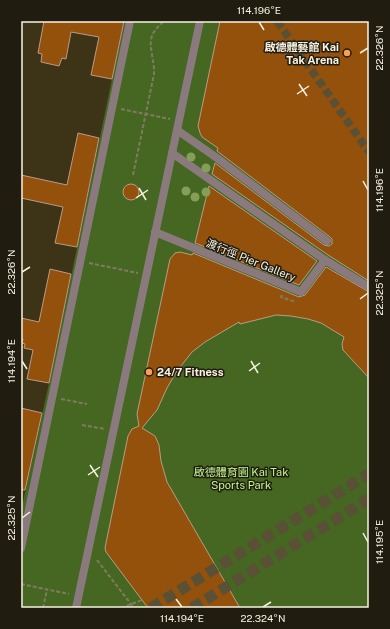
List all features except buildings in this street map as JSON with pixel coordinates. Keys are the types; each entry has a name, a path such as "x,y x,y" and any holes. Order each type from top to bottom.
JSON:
{"street":[{"path":"21,548 22,534 130,21"},
{"path":"76,608 200,21"},
{"path":"177,130 217,158 327,242"},
{"path":"172,154 325,260 369,287"},
{"name":"渡行徑 Pier Gallery","path":"155,232 301,292 325,260"}],"path":[{"path":"132,175 154,68 151,38 164,21"},
{"path":"112,107 179,121"},
{"path":"80,261 146,274"},
{"path":"284,298 296,302"},
{"path":"52,397 87,404"},
{"path":"82,425 113,430"},
{"path":"89,549 134,608"},
{"path":"21,584 79,596"},
{"path":"43,608 47,590"},
{"path":"122,608 142,600"}],"green space":[{"name":"啟德體育園 Kai Tak Sports Park","path":"124,21 369,21 369,608 21,608 21,511"}],"tunnel":[{"path":"277,21 369,152"},
{"path":"151,608 369,474"},
{"path":"192,608 369,499"}],"place":[{"name":"啟德體藝館 Kai Tak Arena","path":"347,53"},
{"name":"24/7 Fitness","path":"149,372"}]}
